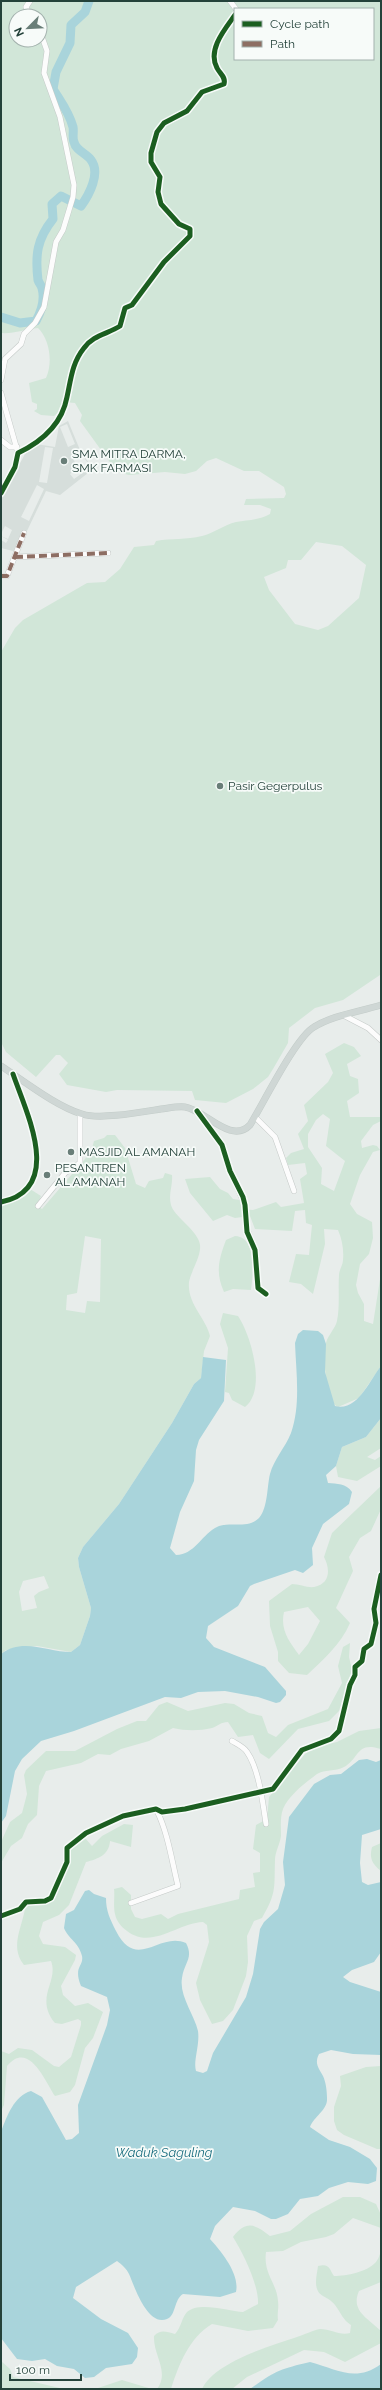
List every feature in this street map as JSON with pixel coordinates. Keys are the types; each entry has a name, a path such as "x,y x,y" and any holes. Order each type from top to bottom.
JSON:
{"main road":[{"path":"1,1066 80,1114 92,1116 132,1114 181,1106 197,1110 234,1131 247,1128 294,1050 309,1030 329,1020 381,1005"}],"street":[{"path":"1,440 17,450 34,445 55,425 66,401 72,371 84,348 104,332 120,326 126,308 132,305 164,262 190,236 190,229 179,224 161,204 158,192 160,177 151,162 151,153 157,132 164,123 187,111 202,92 224,84 223,76 214,60 214,53 234,17"},
{"path":"1,380 5,359 17,348 24,334 35,323 44,307 56,242 63,230 73,197 74,185 60,117 44,73 45,48"},
{"path":"1,393 17,450 14,467 1,493"},
{"path":"1,576 7,576 24,533"},
{"path":"15,557 108,553"},
{"path":"345,1016 364,1025 381,1040"},
{"path":"1,1202 16,1198 24,1191 32,1180 38,1158 34,1134 13,1074"},
{"path":"197,1110 222,1145 232,1175 243,1197 246,1205 247,1232 255,1250 258,1288 266,1294"},
{"path":"38,1206 65,1173 80,1163 80,1114"},
{"path":"255,1117 275,1137 294,1191"},
{"path":"1,1916 20,1909 26,1902 45,1901 50,1898 67,1862 68,1848 86,1833 123,1816 156,1809 162,1812 185,1809 262,1791 276,1786 302,1750 331,1739 339,1731 350,1685 355,1675 355,1667 362,1661 364,1649 371,1644 376,1623 374,1610 381,1575"},
{"path":"232,1741 248,1752 262,1791 266,1824"},
{"path":"131,1903 178,1886 167,1846 166,1830 156,1809"}],"shaded area":[{"path":"68,421 80,450 93,469 60,495 46,491 17,552 1,548 1,540 6,543 8,540 1,536 8,539 12,530 5,526 1,534 1,500 25,454 36,444 55,447 59,426","holes":["67,424 75,444 68,447 60,427","45,447 53,448 47,483 39,482","78,450 91,467 74,479 70,474 78,467 71,456","37,485 44,489 29,521 21,517"]}],"green space":[{"path":"1,1 381,1 381,972 380,975 343,1000 315,1008 289,1028 288,1043 268,1077 253,1089 226,1103 195,1100 192,1091 117,1090 106,1092 67,1085 59,1074 68,1063 60,1055 56,1055 36,1077 6,1052 1,1042 1,652 15,628 23,620 87,583 105,582 120,569 134,547 154,545 156,541 202,536 232,523 258,519 270,514 271,509 260,505 244,505 246,499 284,498 286,494 284,487 259,471 244,471 216,458 207,461 196,471 185,474 165,472 129,475 117,472 80,421 82,415 75,403 64,402 60,411 54,416 41,415 34,411 37,409 37,404 32,402 29,383 46,378 50,359 48,345 38,328 10,333 1,333","holes":["316,542 342,546 366,565 359,598 328,626 318,630 295,624 269,590 264,577 286,568 288,560 301,560"]},
{"path":"344,1043 354,1047 361,1056 347,1064 350,1076 358,1079 359,1093 347,1101 350,1117 381,1117 381,1121 373,1125 361,1141 362,1148 373,1145 377,1146 380,1150 373,1152 360,1175 350,1204 357,1214 372,1222 373,1238 369,1254 360,1264 356,1285 358,1293 364,1304 364,1321 373,1324 381,1273 381,1366 359,1398 338,1407 334,1404 330,1397 324,1357 328,1337 336,1324 338,1315 339,1275 343,1262 343,1256 341,1237 338,1230 324,1229 325,1244 313,1294 301,1284 289,1282 296,1254 309,1255 312,1225 306,1223 305,1210 295,1211 292,1231 255,1229 250,1216 235,1218 227,1215 213,1221 190,1193 185,1179 210,1177 220,1189 228,1193 233,1199 240,1200 242,1209 253,1210 276,1202 281,1207 304,1203 300,1179 307,1174 305,1163 288,1165 286,1158 291,1153 304,1149 298,1134 308,1121 304,1105 328,1082 333,1073 325,1054","holes":["323,1114 330,1119 326,1146 345,1161 334,1191 321,1184 322,1168 308,1147 308,1134 316,1120"]},
{"path":"107,1135 115,1135 125,1148 136,1184 145,1188 149,1181 163,1178 165,1173 172,1175 170,1197 171,1205 176,1213 193,1231 199,1241 199,1256 190,1277 189,1290 194,1304 208,1329 210,1336 204,1351 201,1378 194,1384 172,1423 119,1504 83,1547 78,1558 79,1567 91,1608 90,1616 80,1645 71,1652 37,1646 6,1650 1,1654 1,1207 19,1199 30,1189 41,1196 37,1205 42,1209 91,1152 94,1141 104,1138","holes":["85,1236 101,1239 100,1302 87,1301 85,1313 66,1310 67,1295 77,1293","44,1576 49,1588 34,1596 37,1608 22,1611 19,1592 23,1581"]},
{"path":"235,1236 242,1238 250,1249 253,1266 251,1290 233,1289 224,1292 221,1285 219,1272 221,1253 226,1240"},
{"path":"223,1313 238,1316 248,1336 252,1349 255,1362 255,1388 252,1399 245,1407 232,1400 229,1393 225,1392 228,1348 220,1324"},
{"path":"381,1418 381,1448 367,1457 375,1460 381,1456 381,1466 357,1481 338,1477 336,1466 342,1447 366,1437"},
{"path":"381,1486 381,1509 371,1531 360,1538 349,1557 353,1571 336,1608 350,1623 337,1645 307,1675 289,1673 278,1661 278,1652 270,1626 269,1601 292,1584 314,1587 324,1583 328,1575 328,1571 324,1557 332,1533","holes":["308,1607 320,1621 308,1644 299,1655 284,1630 284,1612"]},
{"path":"350,1643 349,1657 352,1670 339,1711 329,1721 298,1729 269,1759 260,1753 253,1735 238,1737 228,1722 226,1722 212,1728 202,1730 173,1728 149,1741 121,1749 110,1755 98,1754 81,1763 46,1771 39,1786 37,1815 28,1824 22,1838 11,1846 1,1863 1,1842 10,1822 22,1813 27,1794 24,1775 26,1770 46,1751 75,1751 117,1729 137,1721 146,1721 159,1705 167,1702 188,1711 225,1703 234,1704 249,1713 262,1716 268,1733 276,1737 288,1725 328,1709 342,1683 338,1666 343,1647"},
{"path":"381,1728 381,1749 367,1747 359,1752 344,1767 317,1774 307,1781 289,1799 283,1809 281,1836 275,1857 274,1890 262,1918 254,1921 247,1936 248,1962 246,1976 233,2010 223,2021 212,2024 200,2000 196,1983 209,1942 207,1925 203,1922 193,1923 155,1937 146,1938 136,1936 127,1931 116,1919 114,1889 122,1887 131,1895 131,1909 135,1917 142,1919 161,1914 168,1919 178,1914 239,1899 240,1890 255,1887 253,1873 260,1872 260,1853 253,1849 256,1825 267,1819 269,1797 305,1754 315,1747 337,1742 359,1731"},
{"path":"124,1824 133,1825 131,1847 110,1841 108,1850 102,1856 86,1862 69,1905 59,1915 43,1922 39,1936 43,1944 65,1947 76,1955 75,1960 61,1986 63,1995 75,2006 88,2003 103,2012 93,2038 85,2048 75,2085 70,2092 55,2096 36,2066 23,2057 15,2059 7,2066 4,2105 1,2111 1,2051 9,2054 18,2048 32,2050 54,2066 59,2067 71,2057 81,2025 81,2021 78,2019 62,2024 55,2023 49,2014 47,1997 53,1969 51,1961 24,1965 20,1958 17,1945 25,1909 28,1906 51,1901 70,1858 68,1851 85,1838 92,1846 102,1836"},
{"path":"381,1843 381,1871 373,1863 371,1854 372,1847"},
{"path":"381,2066 381,2149 377,2149 344,2135 337,2130 334,2121 334,2107 341,2086 340,2076 366,2067"},
{"path":"343,2197 360,2197 376,2204 381,2215 381,2228 353,2218 334,2234 301,2242 283,2251 266,2252 266,2266 277,2295 278,2304 278,2320 273,2328 248,2331 212,2324 191,2344 181,2361 171,2389 157,2389 161,2383 162,2370 154,2343 154,2336 159,2332 175,2334 179,2329 185,2314 192,2309 206,2307 243,2312 258,2304 256,2288 246,2260 233,2237 246,2226 260,2229 270,2236 290,2231 311,2214"},
{"path":"381,2251 381,2282 359,2291 357,2304 362,2314 381,2331 381,2343 345,2362 324,2352 304,2350 247,2377 232,2389 202,2389 209,2379 219,2371 244,2356 259,2350 314,2330 328,2330 343,2334 350,2333 351,2325 344,2319 334,2303 317,2290 316,2282 318,2266 327,2266 334,2276 351,2274 362,2271 372,2265 377,2261"},
{"path":"1,2361 10,2369 13,2377 64,2389 3,2389 1,2386"},
{"path":"122,2380 152,2389 95,2389"}],"water":[{"path":"303,1330 318,1331 323,1335 326,1344 325,1372 335,1406 343,1407 357,1399 381,1366 381,1418 366,1437 342,1447 336,1466 326,1475 328,1483 344,1485 352,1492 349,1504 323,1524 312,1548 313,1565 303,1573 295,1570 250,1586 238,1606 208,1626 206,1638 214,1647 265,1667 286,1691 286,1695 280,1702 276,1703 258,1697 225,1691 198,1692 181,1698 165,1697 74,1731 41,1741 22,1759 15,1771 6,1816 1,1823 1,1654 9,1649 26,1646 71,1652 80,1645 90,1616 91,1608 79,1567 78,1558 83,1547 119,1504 172,1423 194,1384 201,1378 203,1357 226,1360 224,1401 199,1440 196,1450 194,1481 180,1512 170,1548 176,1555 183,1554 193,1548 215,1528 226,1525 249,1524 259,1518 266,1503 270,1474 277,1458 289,1438 294,1422 297,1400 295,1343 298,1334"},
{"name":"Waduk Saguling","path":"367,1759 376,1762 381,1760 381,1829 362,1835 360,1863 362,1882 368,1885 381,1882 381,1952 374,1962 352,1970 343,1977 350,1982 381,1992 381,2055 353,2054 331,2050 319,2054 317,2063 325,2081 327,2102 310,2127 329,2140 350,2147 370,2159 377,2168 376,2181 368,2184 348,2182 329,2188 318,2196 300,2199 288,2214 276,2219 271,2219 255,2211 233,2207 215,2226 210,2239 229,2263 235,2278 236,2292 220,2297 183,2294 180,2296 172,2315 167,2319 160,2320 153,2317 142,2304 128,2272 117,2261 76,2287 73,2298 101,2319 128,2333 138,2348 137,2357 132,2364 106,2368 94,2377 85,2378 74,2369 57,2366 45,2359 32,2361 17,2359 1,2338 1,2132 12,2107 20,2097 31,2091 42,2097 66,2140 72,2139 79,2133 78,2105 107,2025 110,2010 107,1997 81,1986 78,1971 82,1963 82,1956 78,1947 64,1928 66,1914 74,1910 85,1891 89,1890 94,1894 106,1898 109,1915 116,1931 124,1943 132,1948 140,1950 167,1942 176,1941 186,1943 189,1957 183,1973 182,1985 185,1998 198,2031 195,2067 196,2071 203,2073 207,2071 213,2053 246,1997 253,1974 260,1929 264,1922 278,1909 285,1885 283,1862 289,1817 314,1784 330,1775 341,1774 359,1760"},
{"path":"310,2362 337,2371 354,2374 372,2370 381,2364 381,2389 250,2389 278,2371"}],"waterway":[{"path":"1,317 20,323 36,321 43,301 42,288 38,280 37,255 43,233 53,219 52,204 61,196 81,206 93,184 95,171 94,165 91,160 75,145 71,122 53,89 56,72 70,43 71,25 85,12 89,1"}],"marked path":[{"path":"1,576 7,576 24,533"},
{"path":"15,557 108,553"}],"cycle path":[{"path":"1,493 15,467 18,453 27,449 42,438 60,416 67,397 74,365 84,348 96,337 120,326 125,308 132,305 164,262 190,236 190,229 179,224 161,204 158,192 160,177 151,162 151,153 157,132 164,123 187,111 202,92 224,84 223,77 214,61 214,54 218,40 234,16"},
{"path":"1,1202 20,1194 32,1182 36,1166 36,1147 32,1128 13,1074"},
{"path":"197,1111 222,1145 230,1171 243,1197 247,1232 255,1250 258,1288 266,1294"},
{"path":"1,1916 20,1909 26,1902 45,1901 51,1898 67,1862 67,1848 86,1833 123,1816 156,1809 162,1812 185,1809 273,1789 302,1750 331,1739 339,1731 350,1685 355,1675 355,1667 362,1661 364,1649 371,1644 376,1623 374,1609 381,1575"}],"place":[{"name":"SMA MITRA DARMA, SMK FARMASI","path":"64,461"},
{"name":"Pasir Gegerpulus","path":"220,786"},
{"name":"MASJID AL AMANAH","path":"71,1152"},
{"name":"PESANTREN AL AMANAH","path":"47,1175"}]}
